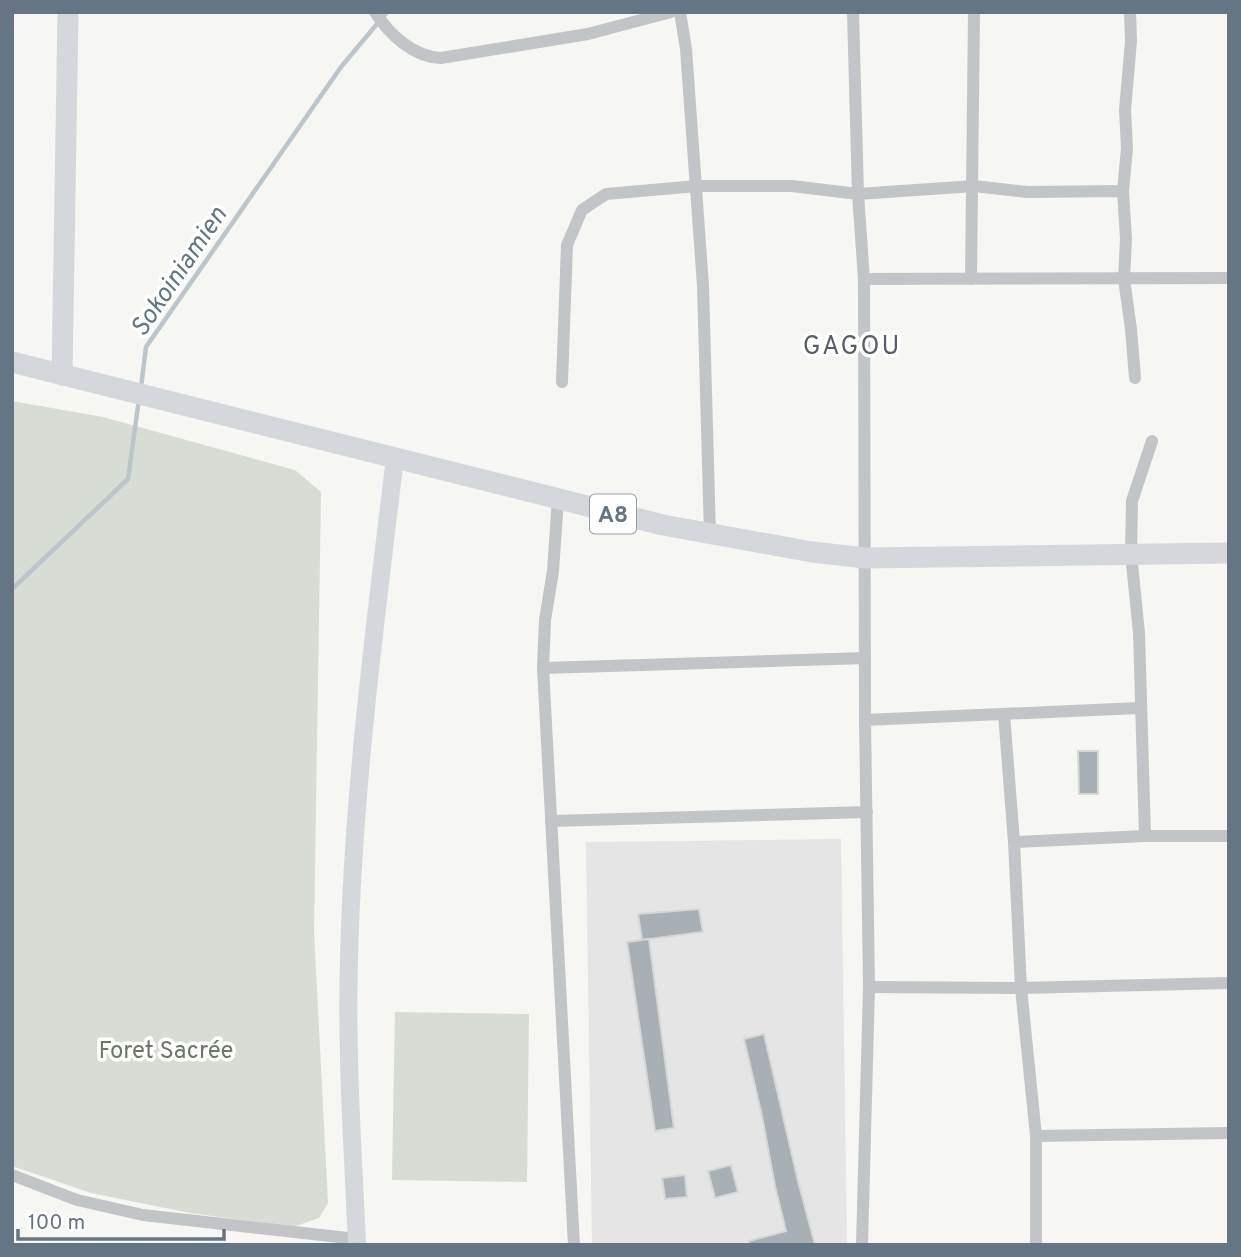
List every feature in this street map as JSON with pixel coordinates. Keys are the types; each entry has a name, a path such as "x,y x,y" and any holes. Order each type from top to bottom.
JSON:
{"main road":[{"path":"62,375 68,12"},
{"name":"A8","path":"12,362 652,523 812,552 865,558 1229,553"}],"street":[{"path":"375,12 393,35 408,46 422,54 441,58 588,34 671,12"},
{"path":"680,12 686,50 703,286 710,534"},
{"path":"853,12 863,279 869,987 862,1245"},
{"path":"971,279 974,12"},
{"path":"1130,12 1131,41 1125,110 1127,148 1123,191 1126,239 1124,279 1135,378"},
{"path":"562,382 565,264 570,236 582,210 606,194 697,186 792,186 858,194 974,186 1027,192 1123,191"},
{"path":"863,279 1229,278"},
{"path":"1145,836 1139,708 1139,632 1131,554 1132,501 1152,441"},
{"path":"12,1175 77,1199 143,1215 357,1242 348,1007 352,893 368,706 395,458"},
{"path":"558,499 553,571 545,620 543,668 574,1245"},
{"path":"543,668 865,658"},
{"path":"865,720 1139,708"},
{"path":"1004,714 1021,988 1036,1136 1036,1245"},
{"path":"551,821 867,812"},
{"path":"1014,842 1145,836 1229,836"},
{"path":"869,987 1021,988 1229,984"},
{"path":"1036,1136 1229,1133"}],"shaded area":[{"path":"841,839 847,1245 592,1245 586,842"}],"green space":[{"name":"Foret Sacrée","path":"12,401 103,417 295,470 321,492 314,932 328,1203 319,1218 293,1227 190,1213 91,1193 12,1166"},
{"path":"395,1012 529,1014 527,1182 392,1180"}],"building":[{"path":"1078,751 1098,751 1098,794 1079,794"},
{"path":"699,909 703,932 642,940 638,914"},
{"path":"649,939 674,1128 655,1131 627,942"},
{"path":"764,1034 815,1245 749,1245 749,1241 786,1231 744,1039"},
{"path":"731,1165 738,1192 715,1198 708,1171"},
{"path":"685,1175 687,1197 665,1199 662,1178"}],"waterway":[{"name":"Sokoiniamien","path":"141,387 146,347 341,67 387,12"},
{"name":"Sokoiniamien","path":"12,589 128,479 139,399"}],"district":[{"name":"GAGOU","path":"852,345"}]}
